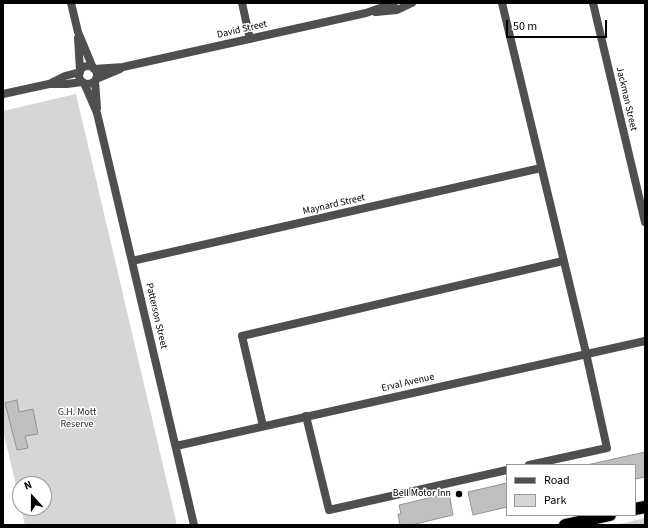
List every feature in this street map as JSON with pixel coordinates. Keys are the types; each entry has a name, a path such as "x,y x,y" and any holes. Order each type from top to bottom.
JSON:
{"highway":[{"path":"565,525 606,516"}],"street":[{"path":"3,94 49,84 90,84 96,80 97,73 78,32 71,3"},
{"path":"242,3 250,39"},
{"name":"David Street","path":"94,68 123,67 366,13 394,3"},
{"name":"David Street","path":"366,13 397,10 412,3"},
{"path":"502,3 540,168 586,353 607,448 534,464"},
{"name":"Jackman Street","path":"593,3 645,222"},
{"path":"78,32 79,77 83,83"},
{"path":"49,84 80,71 86,66 94,68"},
{"name":"David Street","path":"96,80 123,67"},
{"name":"Patterson Street","path":"96,80 97,113 194,525"},
{"name":"Patterson Street","path":"83,83 97,113"},
{"name":"Maynard Street","path":"132,261 540,168"},
{"path":"263,426 242,336 563,261"},
{"name":"Erval Avenue","path":"176,446 645,341"},
{"path":"306,416 329,510 506,470"}],"green space":[{"name":"G.H. Mott Reserve","path":"76,94 177,525 25,525 23,516 52,516 52,476 14,476 3,430 3,111"},
{"path":"645,518 645,525 615,525"}],"building":[{"path":"17,400 19,412 33,409 38,434 25,436 28,448 17,450 5,403"},
{"path":"645,452 645,477 636,479 636,464 591,464"},
{"path":"506,483 506,507 473,515 468,492"},
{"path":"449,493 453,515 411,525 400,525 398,514 401,514 399,505"}],"place":[{"name":"Bell Motor Inn","path":"459,494"}]}
